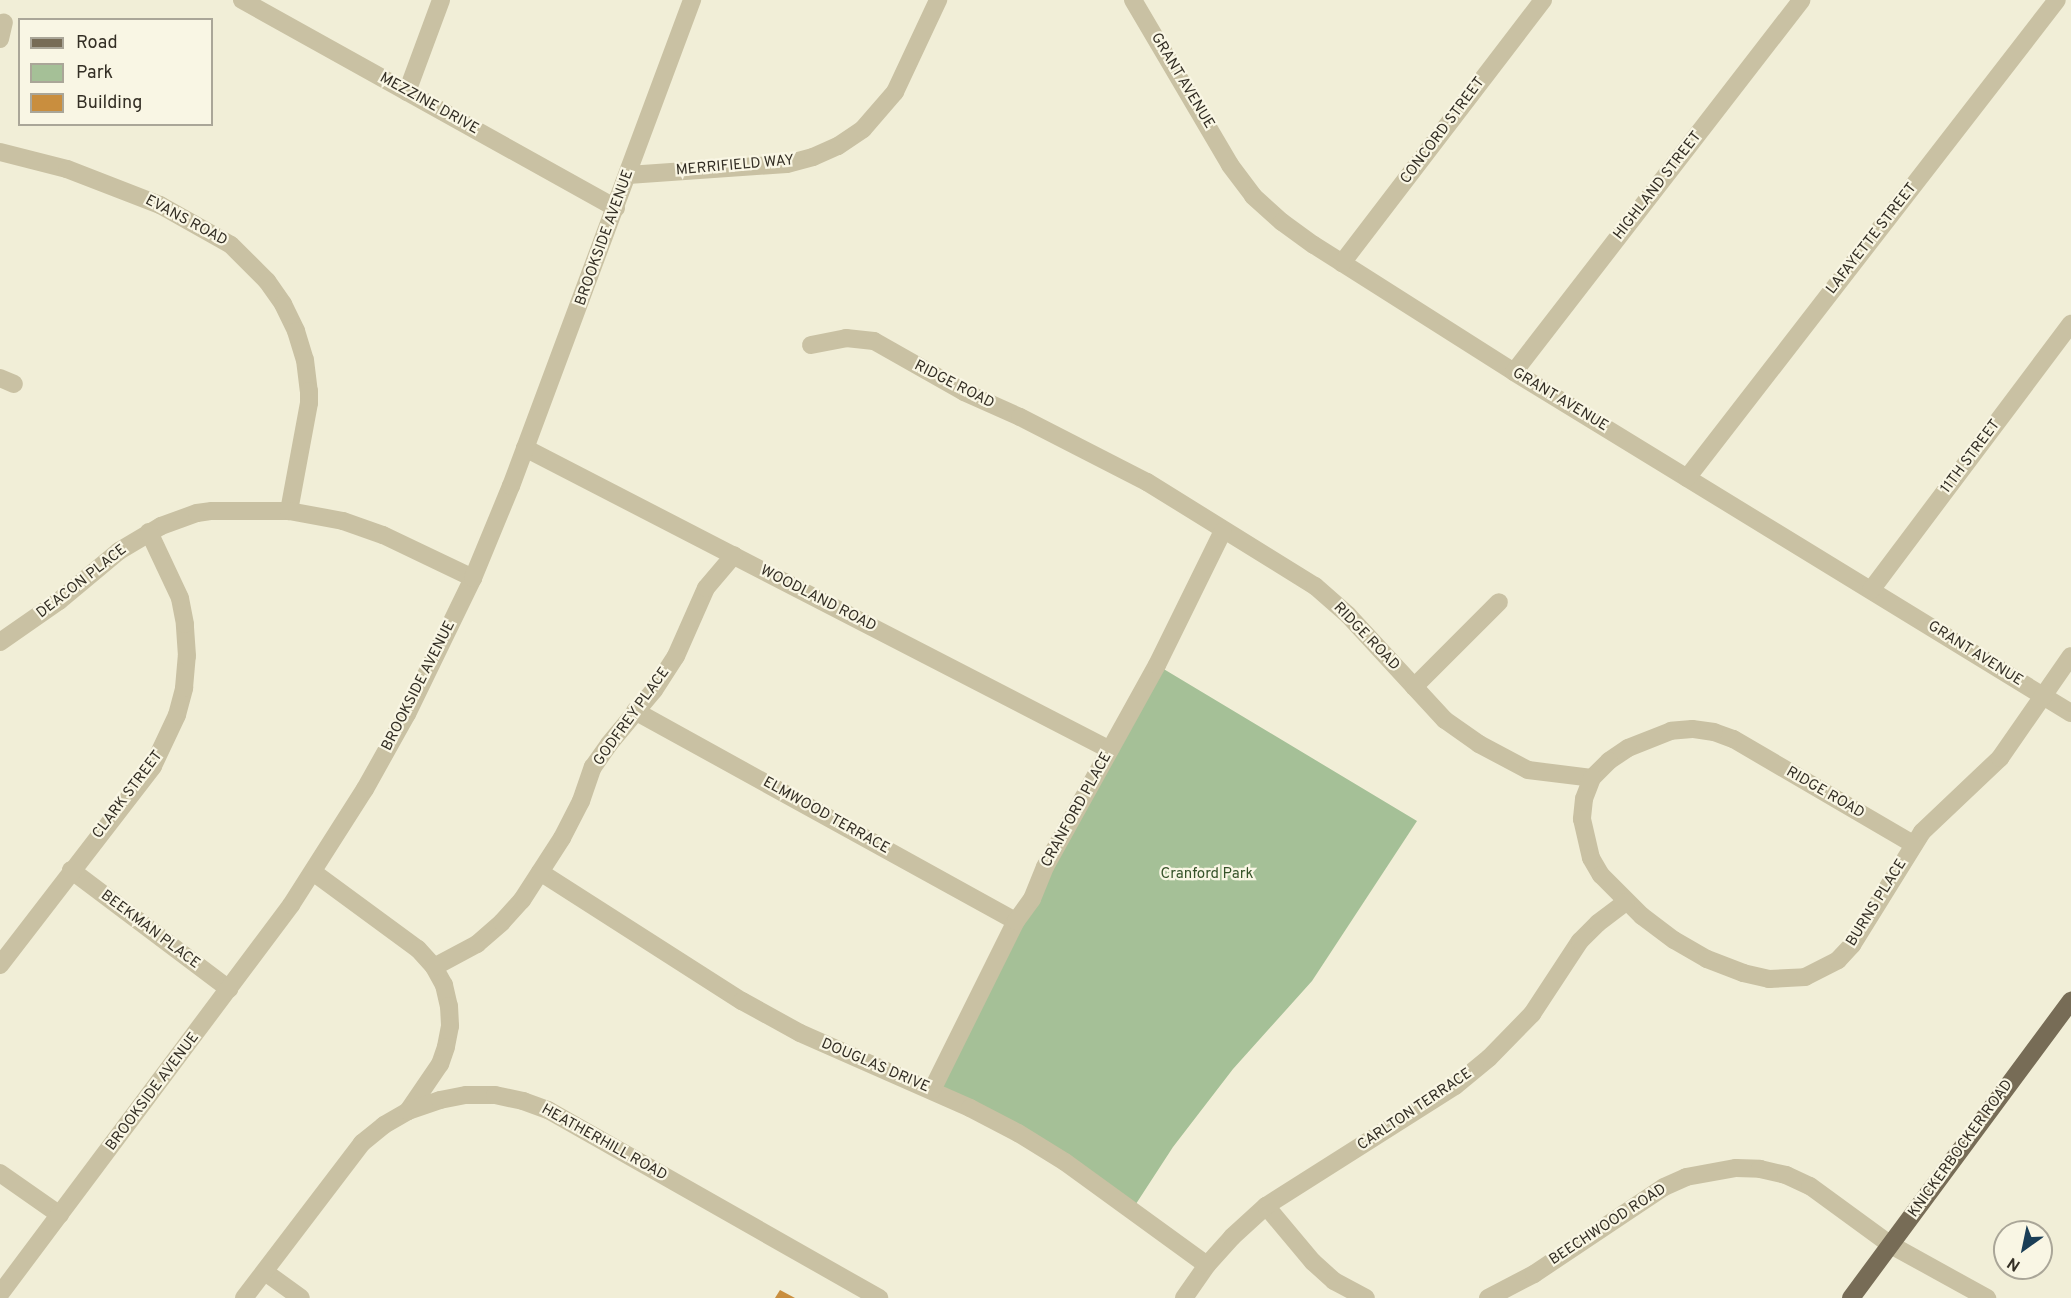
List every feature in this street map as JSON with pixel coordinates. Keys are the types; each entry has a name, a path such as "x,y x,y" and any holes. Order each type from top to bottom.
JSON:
{"main road":[{"name":"KNICKERBOCKER ROAD","path":"1851,1298 2071,1001"}],"street":[{"name":"MEZZINE DRIVE","path":"242,0 616,208"},
{"path":"408,92 441,0"},
{"name":"BROOKSIDE AVENUE","path":"0,1294 229,989 313,872 365,789 407,714 473,578 525,448 692,0"},
{"name":"MERRIFIELD WAY","path":"628,175 787,164 813,157 838,146 863,129 895,92 938,0"},
{"name":"GRANT AVENUE","path":"1133,0 1230,165 1253,196 1282,222 1342,263 1514,372 2071,713"},
{"name":"CONCORD STREET","path":"1342,263 1543,0"},
{"name":"HIGHLAND STREET","path":"1514,372 1801,0"},
{"name":"LAFAYETTE STREET","path":"1687,478 2057,0"},
{"name":"EVANS ROAD","path":"0,152 67,169 160,205 231,245 267,281 296,331 309,391 309,403 289,511"},
{"name":"11TH STREET","path":"1870,590 2071,324"},
{"name":"RIDGE ROAD","path":"811,345 846,338 874,342 964,392 1020,417 1147,482 1315,586 1348,615 1444,720 1479,744 1528,770 1592,778 1609,761 1628,748 1650,738 1671,731 1692,729 1714,732 1733,739 1913,844"},
{"name":"WOODLAND ROAD","path":"525,448 1110,750"},
{"name":"DEACON PLACE","path":"0,642 59,601 119,551 149,532 197,513 248,508 289,511 343,521 383,535 473,578"},
{"name":"CRANFORD PLACE","path":"932,1090 1016,921 1032,899 1044,867 1157,665 1223,531"},
{"name":"CLARK STREET","path":"0,965 153,766 167,741 184,688 187,656 180,598 149,532"},
{"name":"GODFREY PLACE","path":"434,967 463,953 502,922 522,900 562,838 581,801 594,767 635,711 654,690 676,656 694,620 706,588 734,555"},
{"path":"1414,687 1499,602"},
{"name":"BURNS PLACE","path":"1592,778 1584,799 1582,819 1584,839 1601,875 1626,902 1674,940 1707,959 1769,979 1805,977 1838,960 1852,945 1913,844 1944,809 2000,758 2071,656"},
{"name":"ELMWOOD TERRACE","path":"635,711 1016,921"},
{"name":"BEEKMAN PLACE","path":"71,870 229,989"},
{"path":"313,872 418,949 434,967 444,985 449,1006 450,1026 440,1065 408,1111"},
{"name":"DOUGLAS DRIVE","path":"540,872 742,1001 860,1061 932,1090 1018,1133 1065,1162 1207,1265"},
{"name":"CARLTON TERRACE","path":"1184,1298 1207,1265 1232,1237 1266,1206 1455,1086 1489,1058 1532,1014 1580,941 1598,923 1626,902"},
{"name":"HEATHERHILL ROAD","path":"244,1298 355,1150 384,1125 408,1111 440,1100 466,1095 504,1097 548,1110 879,1298"},
{"name":"BEECHWOOD ROAD","path":"1488,1298 1534,1274 1665,1187 1686,1177 1712,1170 1760,1169 1786,1175 1810,1186 1891,1245 1987,1298"},
{"path":"0,1173 60,1215"},
{"path":"1266,1206 1313,1262 1334,1281 1366,1298"},
{"path":"265,1272 301,1298"}],"green space":[{"name":"Cranford Park","path":"1157,665 1417,821 1312,981 1233,1069 1173,1147 1132,1210 932,1090"}],"building":[{"path":"780,1290 795,1298 775,1298"}]}
